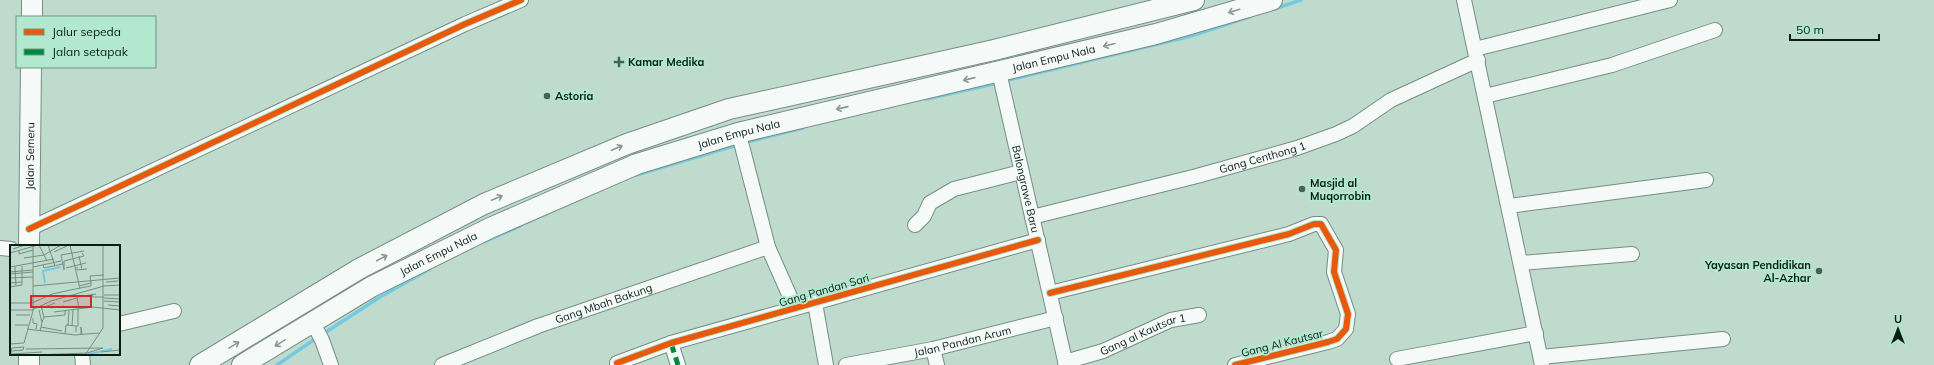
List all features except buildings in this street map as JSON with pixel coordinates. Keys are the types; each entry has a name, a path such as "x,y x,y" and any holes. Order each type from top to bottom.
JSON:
{"main road":[{"path":"32,0 32,16"},
{"name":"Jalan Empu Nala","path":"200,365 359,269 484,204 628,144 729,109 994,50 1194,0"},
{"name":"Jalan Empu Nala","path":"242,365 318,332 371,287 490,228 637,164 1001,78 1272,0"},
{"name":"Jalan Semeru","path":"29,238 31,68"},
{"path":"359,269 371,287"}],"street":[{"path":"29,238 465,24 521,0"},
{"path":"1464,0 1542,361 1723,339"},
{"name":"Gang Centhong 1","path":"1032,217 1197,176 1298,148 1336,134 1359,122 1391,100 1477,55 1670,0"},
{"path":"1485,96 1612,65 1716,30"},
{"name":"Balongrawe Baru","path":"1001,78 1021,172 1056,318 1065,364"},
{"path":"740,139 768,247 795,308"},
{"path":"916,226 924,216 930,203 954,189 1021,172"},
{"path":"1509,206 1706,180"},
{"name":"Gang Al Kautsar","path":"1050,293 1289,234 1314,224 1321,224 1336,250 1334,272 1348,314 1348,322 1343,334 1328,342 1235,365"},
{"name":"Gang Pandan Sari","path":"617,363 671,343 1038,240"},
{"name":"Gang Mbah Bakung","path":"442,365 538,326 768,247"},
{"path":"0,248 10,249"},
{"path":"1522,263 1632,254"},
{"path":"815,303 826,365"},
{"path":"120,324 174,311"},
{"name":"Gang al Kautsar 1","path":"1065,364 1103,351 1167,322 1198,315"},
{"name":"Jalan Pandan Arum","path":"846,365 933,349 1056,318"},
{"path":"318,332 331,365"},
{"path":"1397,359 1536,333"},
{"path":"671,343 678,365"},
{"path":"933,349 937,365"},
{"path":"82,355 83,365"}],"waterway":[{"path":"1274,9 1301,0"},
{"path":"1004,81 1191,36 1249,17"},
{"path":"926,99 998,83"},
{"path":"743,143 803,128"},
{"path":"636,175 737,145"},
{"path":"484,242 520,226"},
{"path":"323,334 380,297 430,269"},
{"path":"277,365 318,337"}],"marked path":[{"path":"671,343 678,365"}],"cycle path":[{"path":"29,229 465,24 521,0"},
{"path":"1050,293 1289,234 1314,224 1321,224 1336,250 1334,272 1348,314 1346,329 1337,339 1328,342 1235,365"},
{"path":"617,363 671,343 1038,240"}],"place":[{"name":"Kamar Medika","path":"619,62"},
{"name":"Astoria","path":"547,96"},
{"name":"Masjid al Muqorrobin","path":"1302,189"},
{"name":"Yayasan Pendidikan Al-Azhar","path":"1819,271"}]}
